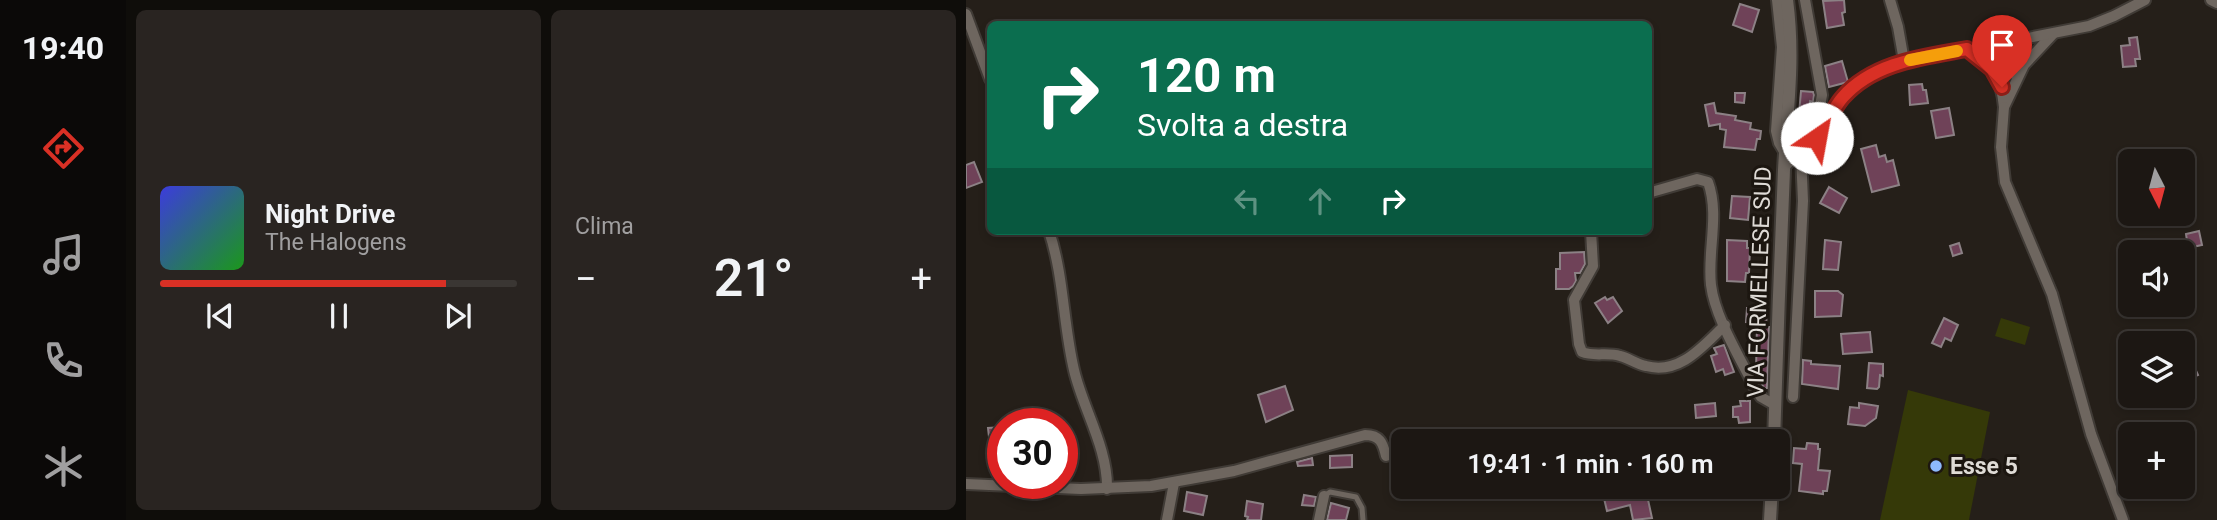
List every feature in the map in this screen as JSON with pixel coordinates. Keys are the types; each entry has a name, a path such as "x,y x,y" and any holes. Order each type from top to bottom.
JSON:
{"street":[{"path":"1777,0 1782,55 1776,131 1785,160 1801,153 1813,142 1850,90 1882,70 1904,61 2098,23 2145,0"},
{"name":"VIA FORMELLESE SUD","path":"1774,429 1785,160 1792,62 1787,0"},
{"path":"1805,0 1822,95 1813,142"},
{"path":"1890,0 1904,61"},
{"path":"2211,0 2217,3"},
{"path":"966,14 987,71"},
{"path":"2007,86 2054,33"},
{"path":"2010,41 2018,58 2007,86 2004,107 2000,147 2005,182 2052,294 2091,434 2123,520"},
{"path":"1967,49 1992,69 2007,86"},
{"path":"1793,397 1802,213 1801,153"},
{"path":"1652,191 1697,179 1708,182 1713,230 1711,286 1725,325 1756,390 1761,397 1775,405"},
{"path":"1050,235 1059,273 1073,366 1105,464 1107,489"},
{"path":"1591,235 1593,266 1574,300 1582,352 1619,355 1649,367 1668,367 1689,358 1725,325"},
{"path":"966,484 1107,489 1174,483 1255,466 1366,435 1381,440 1386,456"},
{"path":"1167,520 1174,483"},
{"path":"1319,520 1324,496"},
{"path":"1770,520 1771,499"}],"lane":[{"path":"1324,496 1330,492 1353,496 1360,501 1363,520"}],"green space":[{"path":"2001,318 2030,327 2025,345 1995,336"},
{"name":"Esse 5","path":"1908,390 1990,412 1969,520 1880,520"}],"building":[{"path":"1844,0 1844,25 1827,28 1823,1"},
{"path":"1740,4 1759,10 1752,32 1733,25"},
{"path":"2137,37 2140,59 2135,59 2136,66 2123,67 2121,46 2130,45 2129,38"},
{"path":"1842,61 1848,82 1829,87 1825,66"},
{"path":"1922,84 1928,103 1910,105 1909,85"},
{"path":"1801,91 1813,92 1814,95 1813,102 1810,101 1806,137 1797,137"},
{"path":"1735,93 1745,93 1744,103 1735,102"},
{"path":"1714,103 1716,113 1736,116 1735,120 1751,123 1750,129 1761,131 1755,150 1724,147 1726,130 1720,129 1720,124 1709,126 1705,105"},
{"path":"1949,108 1954,135 1936,138 1931,111"},
{"path":"1876,145 1879,157 1885,155 1887,162 1893,160 1899,185 1872,192 1861,149"},
{"path":"974,162 982,182 966,188 966,165"},
{"path":"1829,187 1847,198 1839,213 1820,203"},
{"path":"1732,196 1750,197 1748,220 1730,218"},
{"path":"2199,231 2202,245 2195,246 2195,240 2187,240 2186,234"},
{"path":"1727,240 1747,241 1747,248 1750,248 1749,273 1746,273 1745,282 1727,281"},
{"path":"1825,240 1841,242 1838,270 1823,269"},
{"path":"1959,243 1962,253 1953,256 1950,246"},
{"path":"1584,252 1585,264 1580,273 1575,273 1576,281 1573,286 1569,289 1556,289 1556,269 1560,269 1560,253"},
{"path":"1815,291 1838,291 1843,295 1841,316 1815,317"},
{"path":"1605,297 1607,300 1613,297 1622,311 1608,323 1595,303"},
{"path":"1747,308 1767,309 1767,388 1764,388 1756,373 1757,323 1746,322"},
{"path":"1944,318 1958,325 1951,341 1945,338 1941,347 1932,343"},
{"path":"1870,332 1872,352 1843,354 1841,334"},
{"path":"1724,345 1734,372 1725,375 1723,369 1716,372 1711,356 1717,354 1714,348"},
{"path":"1803,360 1811,361 1811,364 1840,366 1838,389 1802,384"},
{"path":"1869,363 1883,364 1883,376 1880,375 1877,389 1867,388"},
{"path":"1285,386 1293,410 1266,422 1258,395"},
{"path":"1740,401 1750,401 1750,422 1739,423 1738,417 1733,417 1733,407 1741,406"},
{"path":"1715,403 1716,416 1696,418 1695,405"},
{"path":"1859,403 1878,406 1876,418 1865,426 1848,424 1850,407 1859,408"},
{"path":"1807,443 1818,444 1818,470 1830,471 1827,491 1823,491 1823,494 1799,491 1802,464 1793,463 1794,448 1806,449"},
{"path":"1352,455 1352,467 1330,468 1330,456"},
{"path":"1312,458 1313,465 1298,466 1297,462"},
{"path":"1187,492 1207,496 1203,515 1184,511"},
{"path":"1304,495 1316,497 1314,506 1302,505"},
{"path":"1604,499 1648,499 1652,518 1633,520 1630,505 1607,511"},
{"path":"1247,501 1263,504 1261,520 1247,520"},
{"path":"1331,503 1349,508 1346,520 1327,520"}],"slow traffic":[{"path":"1910,60 1957,51"}],"place":[{"name":"Esse 5","path":"1936,466"}],"route":[{"path":"1817,138 1847,93 1899,62 1967,49 1992,69 2002,87"}]}
